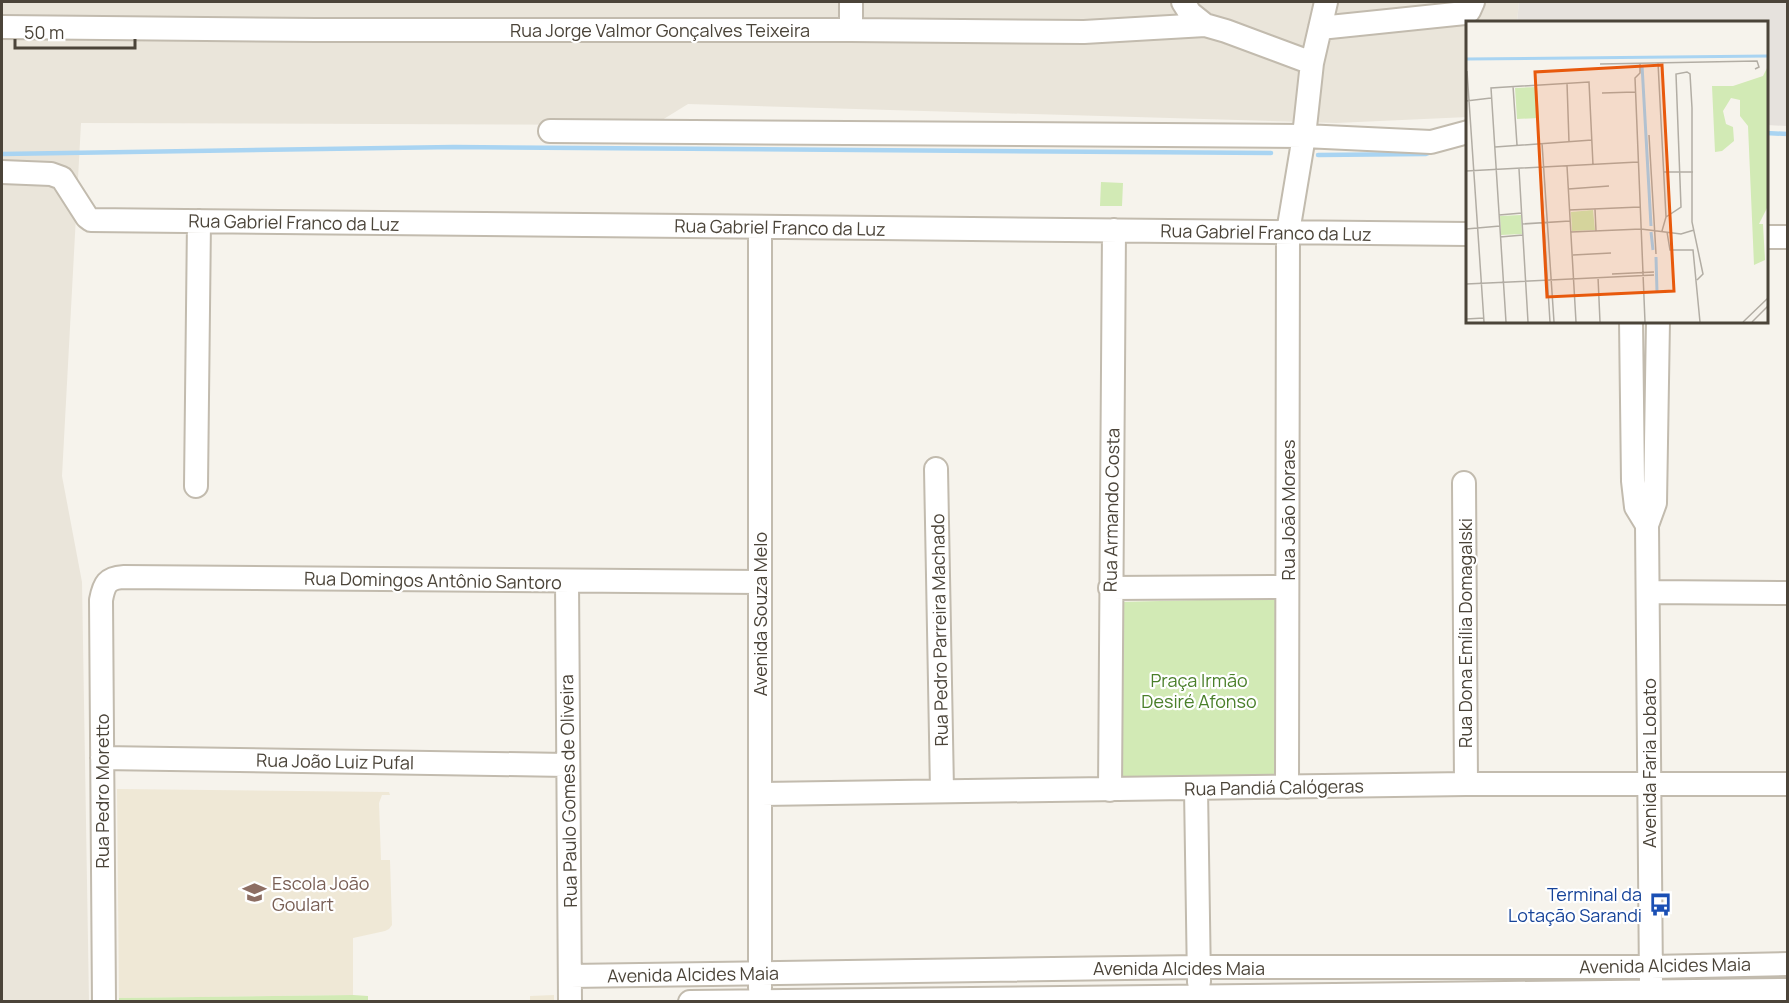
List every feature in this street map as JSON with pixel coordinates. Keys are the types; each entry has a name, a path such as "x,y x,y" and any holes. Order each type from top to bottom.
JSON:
{"street":[{"path":"850,30 851,2"},
{"path":"1183,2 1190,13 1205,25"},
{"name":"Rua João Moraes","path":"1287,787 1288,232 1304,136 1312,63 1326,2"},
{"path":"1320,28 1465,13 1469,11 1473,2"},
{"name":"Rua Jorge Valmor Gonçalves Teixeira","path":"2,27 1084,32 1205,25 1312,63"},
{"path":"550,131 1304,136 1431,142 1466,133"},
{"name":"Rua Gabriel Franco da Luz","path":"2,172 51,174 62,178 87,217 92,220 1466,234"},
{"path":"196,486 199,221"},
{"name":"Avenida Souza Melo","path":"760,227 760,1001"},
{"name":"Rua Armando Costa","path":"1110,790 1114,230"},
{"path":"1768,237 1788,237"},
{"name":"Avenida Faria Lobato","path":"1631,322 1633,480 1636,507 1647,525"},
{"name":"Avenida Faria Lobato","path":"1651,997 1647,525 1656,503 1658,322"},
{"name":"Rua Pedro Parreira Machado","path":"936,469 942,790"},
{"name":"Rua Dona Emília Domagalski","path":"1464,483 1466,784"},
{"name":"Rua Domingos Antônio Santoro","path":"106,582 124,577 760,582"},
{"name":"Rua Paulo Gomes de Oliveira","path":"567,581 570,1002"},
{"name":"Rua Pedro Moretto","path":"104,1002 101,600 106,582"},
{"path":"1110,588 1287,586"},
{"path":"1648,592 1788,593"},
{"name":"Rua João Luiz Pufal","path":"102,758 567,765"},
{"name":"Rua Pandiá Calógeras","path":"760,794 1466,784 1788,784"},
{"path":"1196,789 1199,999"},
{"name":"Avenida Alcides Maia","path":"570,976 1199,967 1651,967 1788,964"},
{"name":"Avenida Alcides Maia","path":"690,1002 1651,997 1788,990"}],"shaded area":[{"path":"2,2 1519,2 1517,21 1466,21 1466,117 1336,123 688,104 654,125 81,123 62,476 82,582 89,1001 2,1002"},
{"path":"1519,2 1787,2 1787,126 1768,125 1768,21 1517,21"},
{"name":"Escola João Goulart","path":"117,789 389,792 390,795 382,795 379,803 381,860 390,860 392,925 385,931 353,938 353,995 119,998"},
{"path":"554,995 554,1001 530,1001 530,996"}],"green space":[{"path":"1101,182 1123,183 1122,206 1100,206"},
{"name":"Praça Irmão Desiré Afonso","path":"1277,598 1279,779 1121,782 1119,602"},
{"path":"368,996 368,1001 119,1001 119,998"}],"waterway":[{"path":"1768,133 1788,134"},
{"path":"2,154 454,147 1271,153"},
{"path":"1318,155 1426,154 1434,151"}],"place":[{"name":"Escola João Goulart","path":"254,893"},
{"name":"Terminal da Lotação Sarandi","path":"1660,904"}]}
